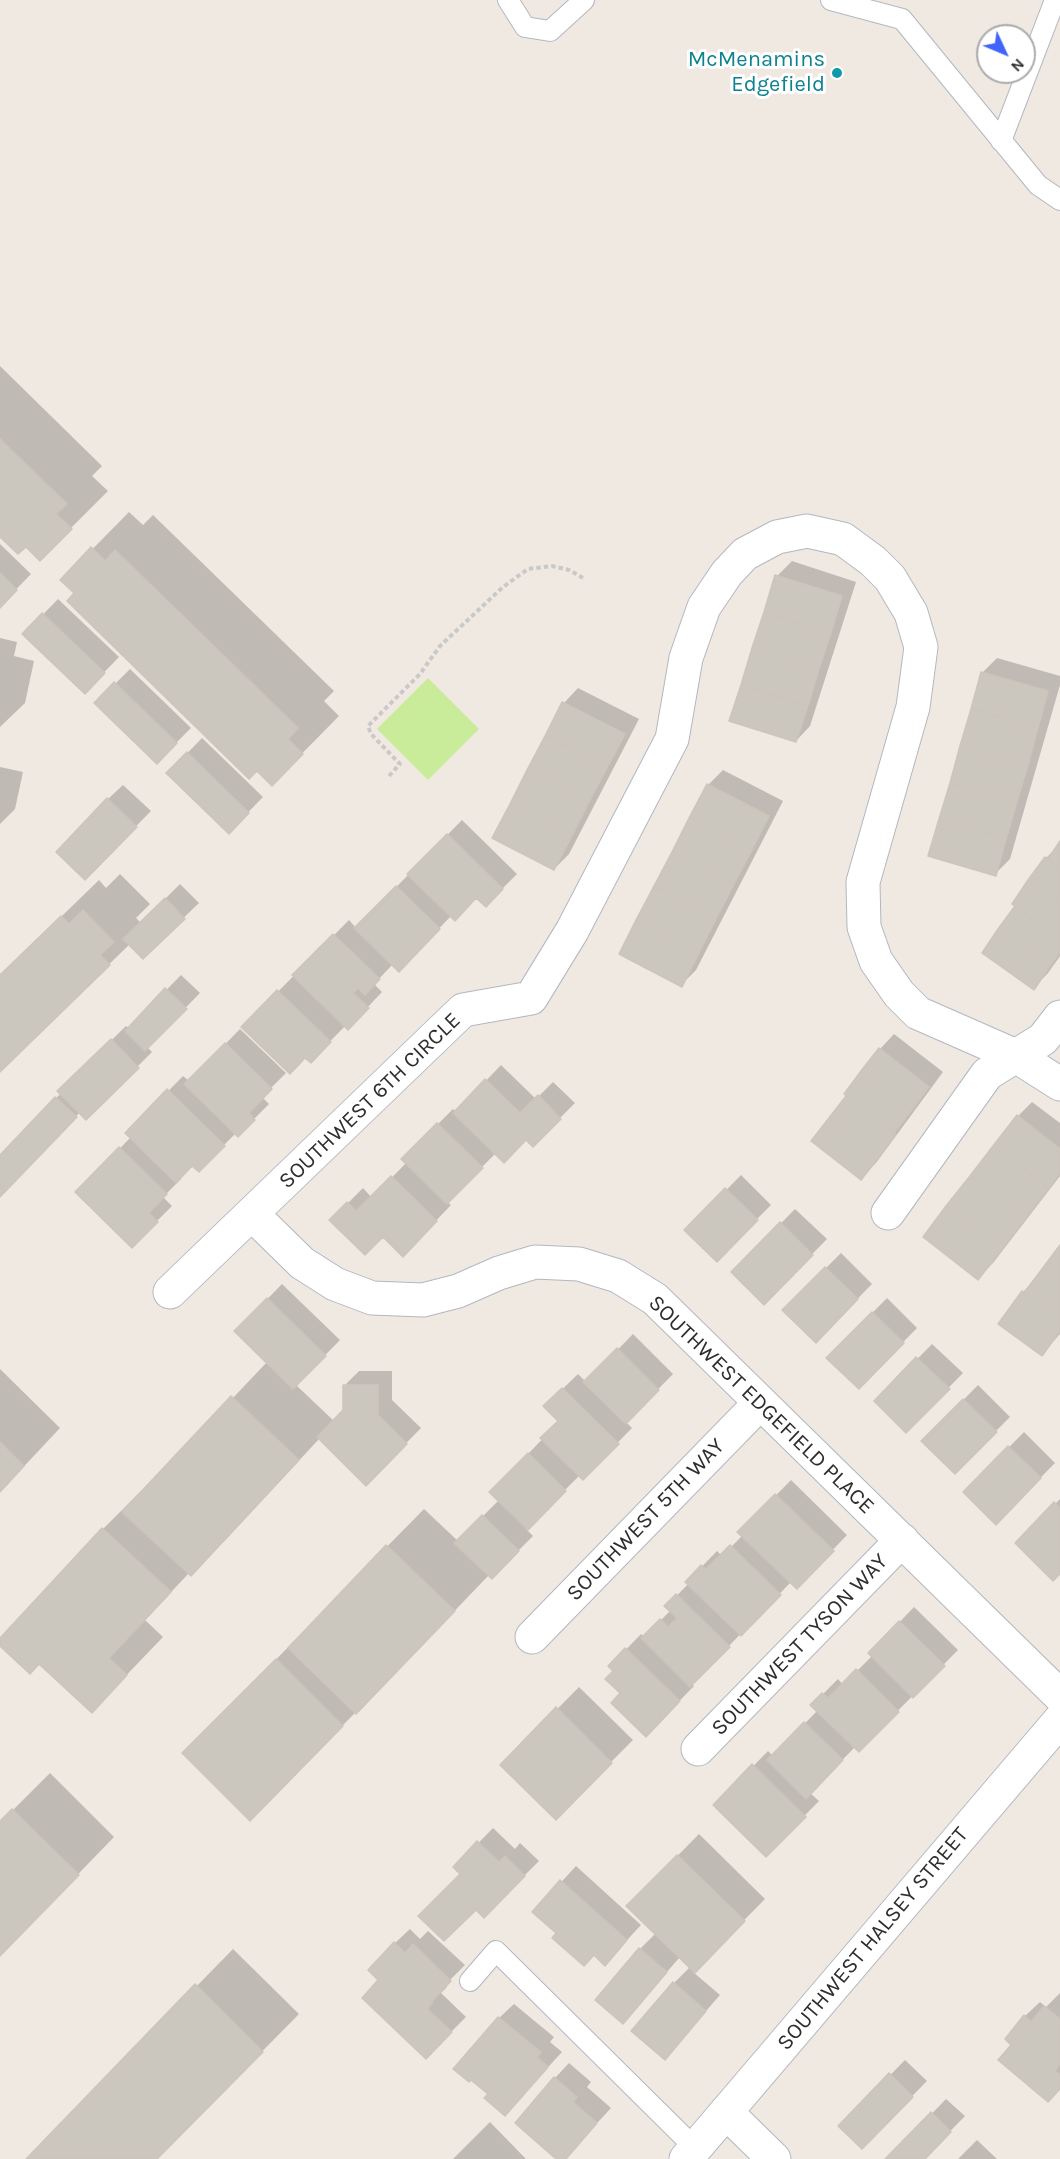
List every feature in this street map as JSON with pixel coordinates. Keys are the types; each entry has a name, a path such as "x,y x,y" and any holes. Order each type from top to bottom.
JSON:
{"street":[{"name":"SOUTHWEST 6TH CIRCLE","path":"170,1292 463,1010 531,998 572,931 672,739 686,658 704,607 727,573 745,554 777,537 807,531 843,539 873,561 890,578 911,613 921,647 913,707 863,882 864,927 876,961 899,993 918,1013 1016,1056"},
{"path":"888,1213 987,1074 1042,1039 1060,1017"},
{"path":"1016,1056 1060,1084"},
{"name":"SOUTHWEST EDGEFIELD PLACE","path":"252,1214 302,1263 335,1284 372,1298 423,1300 459,1291 499,1273 535,1262 579,1264 618,1276 655,1299 1060,1696"},
{"name":"SOUTHWEST 5TH WAY","path":"532,1636 760,1403"},
{"name":"SOUTHWEST TYSON WAY","path":"698,1749 902,1540"},
{"name":"SOUTHWEST HALSEY STREET","path":"691,2154 1060,1720"},
{"path":"726,2112 774,2159"}],"lane":[{"path":"508,0 525,27 550,31 584,0"},
{"path":"831,0 902,19 1038,185 1060,200"},
{"path":"1001,141 1055,0"},
{"path":"470,1981 496,1951 691,2154"}],"path":[{"path":"389,776 400,764 375,739 368,726 420,674 440,646 503,586 528,569 552,566 569,570 583,578"}],"green space":[{"path":"428,678 479,729 428,780 377,729"}],"building":[{"path":"0,439 67,504 56,514 72,529 40,561 26,547 18,554 0,537"},
{"path":"91,547 105,561 115,550 298,728 288,739 303,754 272,786 257,771 249,779 67,601 74,593 60,580"},
{"path":"0,573 17,590 0,608"},
{"path":"775,575 842,596 831,633 764,612"},
{"path":"764,612 831,633 819,669 752,648"},
{"path":"42,613 105,673 85,694 22,634"},
{"path":"752,648 819,669 808,706 741,685"},
{"path":"981,672 1048,691 1038,728 971,709"},
{"path":"114,682 177,743 157,764 94,703"},
{"path":"741,685 808,706 796,742 729,721"},
{"path":"562,702 625,734 607,768 545,736"},
{"path":"971,709 1038,728 1028,765 960,746"},
{"path":"545,736 607,768 589,802 527,770"},
{"path":"960,746 1028,765 1017,802 950,783"},
{"path":"187,752 249,813 229,834 166,773"},
{"path":"527,770 589,802 572,836 510,804"},
{"path":"950,783 1017,802 1006,839 939,819"},
{"path":"707,784 769,816 752,850 689,818"},
{"path":"107,798 137,827 85,880 56,852"},
{"path":"510,804 572,836 554,870 492,838"},
{"path":"689,818 752,850 734,884 672,852"},
{"path":"939,819 1006,839 996,876 928,856"},
{"path":"447,834 503,889 486,907 476,898 455,921 407,874"},
{"path":"1060,841 1060,867 1048,859"},
{"path":"672,852 734,884 716,919 654,886"},
{"path":"1045,857 1060,867 1060,902 1028,880"},
{"path":"1028,880 1060,902 1060,938 1012,904"},
{"path":"396,886 440,929 399,972 354,928"},
{"path":"654,886 716,919 699,953 636,920"},
{"path":"165,898 185,919 143,959 123,939"},
{"path":"1015,906 1060,938 1060,952 1050,966 998,929"},
{"path":"83,910 114,942 100,955 110,965 0,1072 0,975 61,916 69,924"},
{"path":"636,920 699,953 682,987 619,954"},
{"path":"998,929 1050,966 1034,990 982,953"},
{"path":"333,934 380,979 365,995 358,988 353,993 369,1008 348,1030 292,975"},
{"path":"165,988 187,1009 145,1051 125,1031"},
{"path":"277,990 331,1042 311,1063 305,1058 290,1074 241,1027"},
{"path":"111,1039 139,1068 86,1120 57,1091"},
{"path":"225,1043 272,1089 249,1113 255,1120 238,1137 184,1084"},
{"path":"879,1048 929,1087 912,1110 861,1071"},
{"path":"861,1071 912,1110 894,1133 844,1094"},
{"path":"485,1079 520,1113 538,1095 561,1119 533,1147 526,1140 504,1163 453,1113"},
{"path":"167,1089 225,1146 199,1172 192,1166 176,1183 125,1133"},
{"path":"846,1096 896,1134 879,1157 829,1118"},
{"path":"55,1097 77,1117 0,1197 0,1155"},
{"path":"1017,1115 1060,1149 1060,1173 1049,1188 993,1146"},
{"path":"829,1118 879,1157 861,1180 811,1141"},
{"path":"437,1123 483,1168 447,1204 401,1159"},
{"path":"993,1146 1049,1188 1025,1219 970,1176"},
{"path":"119,1147 167,1194 149,1213 158,1222 132,1248 75,1192"},
{"path":"391,1176 437,1221 403,1257 383,1237 365,1255 329,1220 347,1202 356,1211"},
{"path":"970,1176 1025,1219 1002,1249 946,1206"},
{"path":"725,1188 758,1220 717,1262 684,1230"},
{"path":"946,1206 1002,1249 978,1280 923,1237"},
{"path":"780,1222 813,1255 764,1305 731,1272"},
{"path":"1060,1245 1060,1270 1048,1261"},
{"path":"1048,1261 1060,1270 1060,1319 1024,1293"},
{"path":"825,1267 858,1299 816,1343 782,1310"},
{"path":"1022,1291 1060,1319 1060,1331 1042,1356 998,1324"},
{"path":"267,1298 326,1356 293,1389 234,1331"},
{"path":"872,1312 904,1343 859,1389 826,1358"},
{"path":"617,1348 659,1390 626,1424 583,1382"},
{"path":"916,1357 950,1389 906,1433 874,1401"},
{"path":"343,1385 378,1385 378,1415 407,1444 366,1486 317,1437 343,1410"},
{"path":"562,1388 619,1444 583,1480 540,1438 558,1421 543,1406"},
{"path":"231,1396 299,1460 191,1576 122,1512"},
{"path":"963,1399 997,1432 955,1474 921,1441"},
{"path":"0,1442 24,1466 0,1492"},
{"path":"1008,1446 1041,1478 996,1525 963,1492"},
{"path":"528,1453 566,1491 528,1530 489,1492"},
{"path":"775,1494 834,1551 797,1589 737,1532"},
{"path":"1054,1502 1060,1508 1060,1574 1053,1581 1015,1543"},
{"path":"482,1515 519,1551 492,1579 454,1543"},
{"path":"102,1528 171,1592 109,1658 127,1675 92,1713 39,1664 30,1674 0,1646 0,1638"},
{"path":"386,1545 455,1611 356,1714 288,1648"},
{"path":"730,1545 781,1595 741,1636 685,1582 701,1565 706,1569"},
{"path":"676,1594 730,1647 690,1687 641,1638 660,1619 668,1627 677,1618 664,1606"},
{"path":"899,1621 945,1666 913,1698 868,1653"},
{"path":"625,1648 680,1701 646,1737 611,1703 620,1693 605,1679 613,1671 608,1666"},
{"path":"276,1659 343,1726 250,1821 182,1753"},
{"path":"856,1669 899,1712 859,1752 810,1705 822,1693 828,1698"},
{"path":"556,1707 612,1763 556,1820 500,1765"},
{"path":"804,1722 843,1760 806,1799 767,1760"},
{"path":"752,1764 806,1817 766,1857 713,1805"},
{"path":"12,1809 79,1875 0,1956 0,1821"},
{"path":"477,1841 499,1862 505,1856 525,1876 484,1918 476,1910 444,1941 418,1916 460,1874 453,1867"},
{"path":"677,1855 745,1921 695,1973 626,1906"},
{"path":"560,1880 627,1940 605,1966 594,1955 584,1966 552,1938 556,1933 532,1912"},
{"path":"394,1942 405,1953 413,1944 451,1981 427,2009 452,2032 426,2059 362,1998 378,1980 368,1970"},
{"path":"639,1948 667,1972 623,2024 595,2000"},
{"path":"673,1982 706,2011 665,2060 631,2031"},
{"path":"195,1984 263,2052 157,2159 26,2159"},
{"path":"1044,2006 1060,2019 1060,2064 1055,2071 1060,2075 1060,2089 1048,2102 998,2060 1011,2045 1005,2039 1024,2015 1031,2022"},
{"path":"498,2017 541,2052 537,2057 548,2067 505,2116 484,2098 488,2094 453,2069"},
{"path":"889,2073 913,2097 862,2149 838,2126"},
{"path":"554,2077 577,2097 573,2102 597,2123 566,2159 556,2159 515,2123"},
{"path":"931,2112 951,2132 925,2159 885,2159"}],"place":[{"name":"McMenamins Edgefield","path":"837,73"}]}
